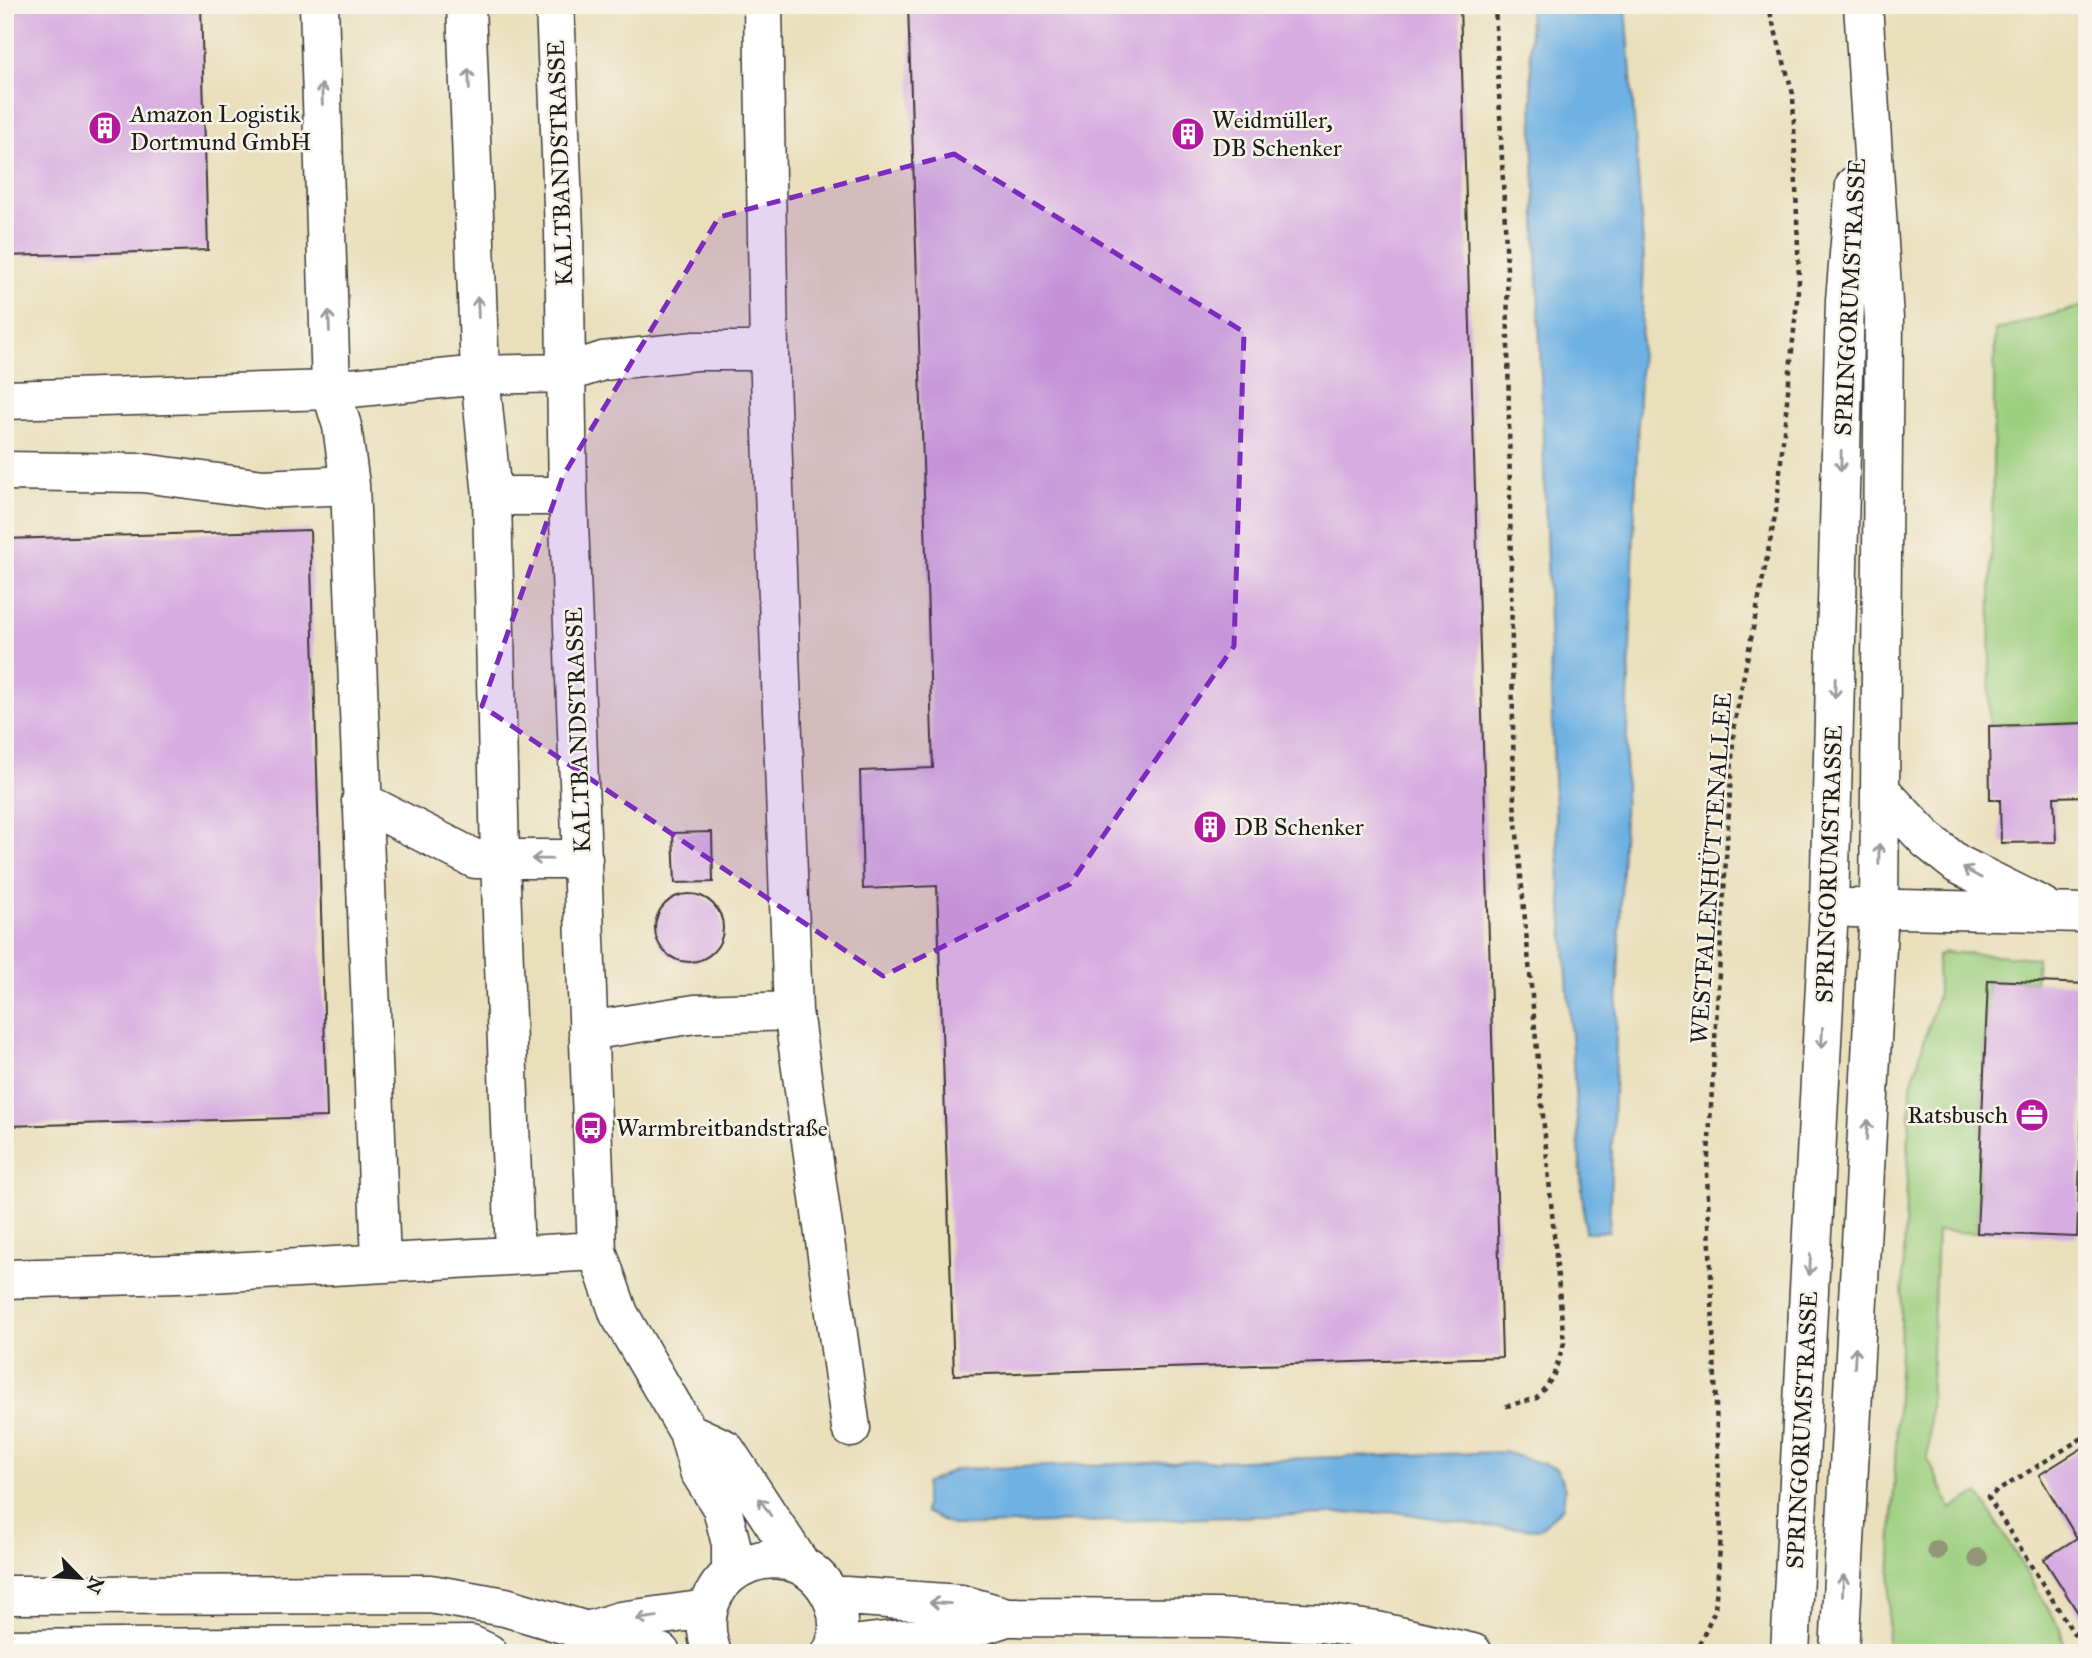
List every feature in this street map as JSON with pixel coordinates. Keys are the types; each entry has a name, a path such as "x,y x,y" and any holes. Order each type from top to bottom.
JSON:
{"street":[{"path":"319,5 331,390 342,426 350,485 381,1261"},
{"path":"466,5 480,375 492,496 500,859 515,1255"},
{"name":"KALTBANDSTRASSE","path":"555,5 568,496 597,1251 619,1314 688,1432 699,1471 722,1508 731,1544 732,1572"},
{"path":"763,5 769,351 793,1011 851,1428"},
{"name":"SPRINGORUMSTRASSE","path":"1839,1653 1879,909 1884,318 1863,5"},
{"name":"SPRINGORUMSTRASSE","path":"1790,1653 1829,908 1845,300 1866,75"},
{"path":"5,400 331,390 480,375 566,373 603,361 695,351 769,351"},
{"path":"5,471 143,472 263,489 350,485"},
{"path":"492,496 568,496"},
{"path":"1880,790 1927,840 1957,864 2006,891 2071,912"},
{"path":"361,801 475,859 583,859"},
{"path":"1829,908 2071,912"},
{"path":"588,1031 695,1014 793,1011"},
{"path":"5,1279 210,1273 381,1261 597,1251"},
{"path":"688,1432 725,1450 801,1565 818,1578 831,1595 837,1613 833,1650 961,1632 1007,1617"},
{"path":"712,1653 706,1635 708,1609 713,1594 732,1572 750,1562 768,1559 801,1565"},
{"path":"5,1595 430,1594 505,1607 587,1631 618,1645 661,1653"},
{"path":"831,1595 961,1604 1007,1617 1217,1618 1322,1623 1372,1642 1473,1653"},
{"path":"587,1631 621,1620 708,1609"},
{"path":"5,1649 471,1645 488,1653"}],"path":[{"path":"1495,5 1507,269 1514,801 1564,1343 1553,1377 1537,1398 1503,1407"},
{"name":"WESTFALENHÜTTENALLEE","path":"1695,1653 1715,1610 1721,1535 1707,1172 1734,726 1776,511 1799,280 1793,94 1768,5"},
{"path":"2086,1653 1988,1497 2087,1435"}],"highlighted area":[{"path":"954,154 1244,332 1234,646 1070,884 883,976 482,706 563,476 719,217"}],"green space":[{"path":"2087,305 2087,723 1989,726 1995,330"},
{"path":"1945,952 2037,958 2035,982 1988,980 1977,1233 1937,1231 1928,1459 1951,1509 1979,1493 2060,1628 2066,1653 1887,1653 1911,1085 1938,994 1937,956"}],"water":[{"path":"1529,5 1626,5 1644,259 1609,1232 1585,1232 1555,810"},
{"path":"1504,1452 1557,1468 1565,1489 1563,1507 1540,1529 1483,1526 1396,1512 954,1526 925,1512 925,1484 956,1469"}],"building":[{"name":"Amazon Logistik Dortmund GmbH","path":"5,5 201,5 208,250 5,256"},
{"name":"DB Schenker","path":"908,5 1460,5 1502,1357 954,1375 937,886 863,889 860,771 933,768"},
{"path":"310,530 327,1117 5,1126 5,539"},
{"path":"2087,723 2087,796 2054,797 2056,842 2001,843 2000,800 1990,800 1989,726"},
{"path":"712,832 713,882 675,883 673,833"},
{"path":"689,894 702,897 713,904 720,915 723,928 720,941 713,952 702,959 689,962 676,959 665,952 658,941 655,928 658,915 665,904 676,897"},
{"name":"Ratsbusch","path":"1988,980 2087,984 2077,1237 1977,1233"},
{"path":"2087,1445 2087,1627 2044,1559 2077,1538 2039,1475"}],"place":[{"name":"Amazon Logistik Dortmund GmbH","path":"105,128"},
{"name":"Weidmüller, DB Schenker","path":"1188,134"},
{"name":"DB Schenker","path":"1210,827"},
{"name":"Ratsbusch","path":"2032,1115"},
{"name":"Warmbreitbandstraße","path":"591,1128"}]}
